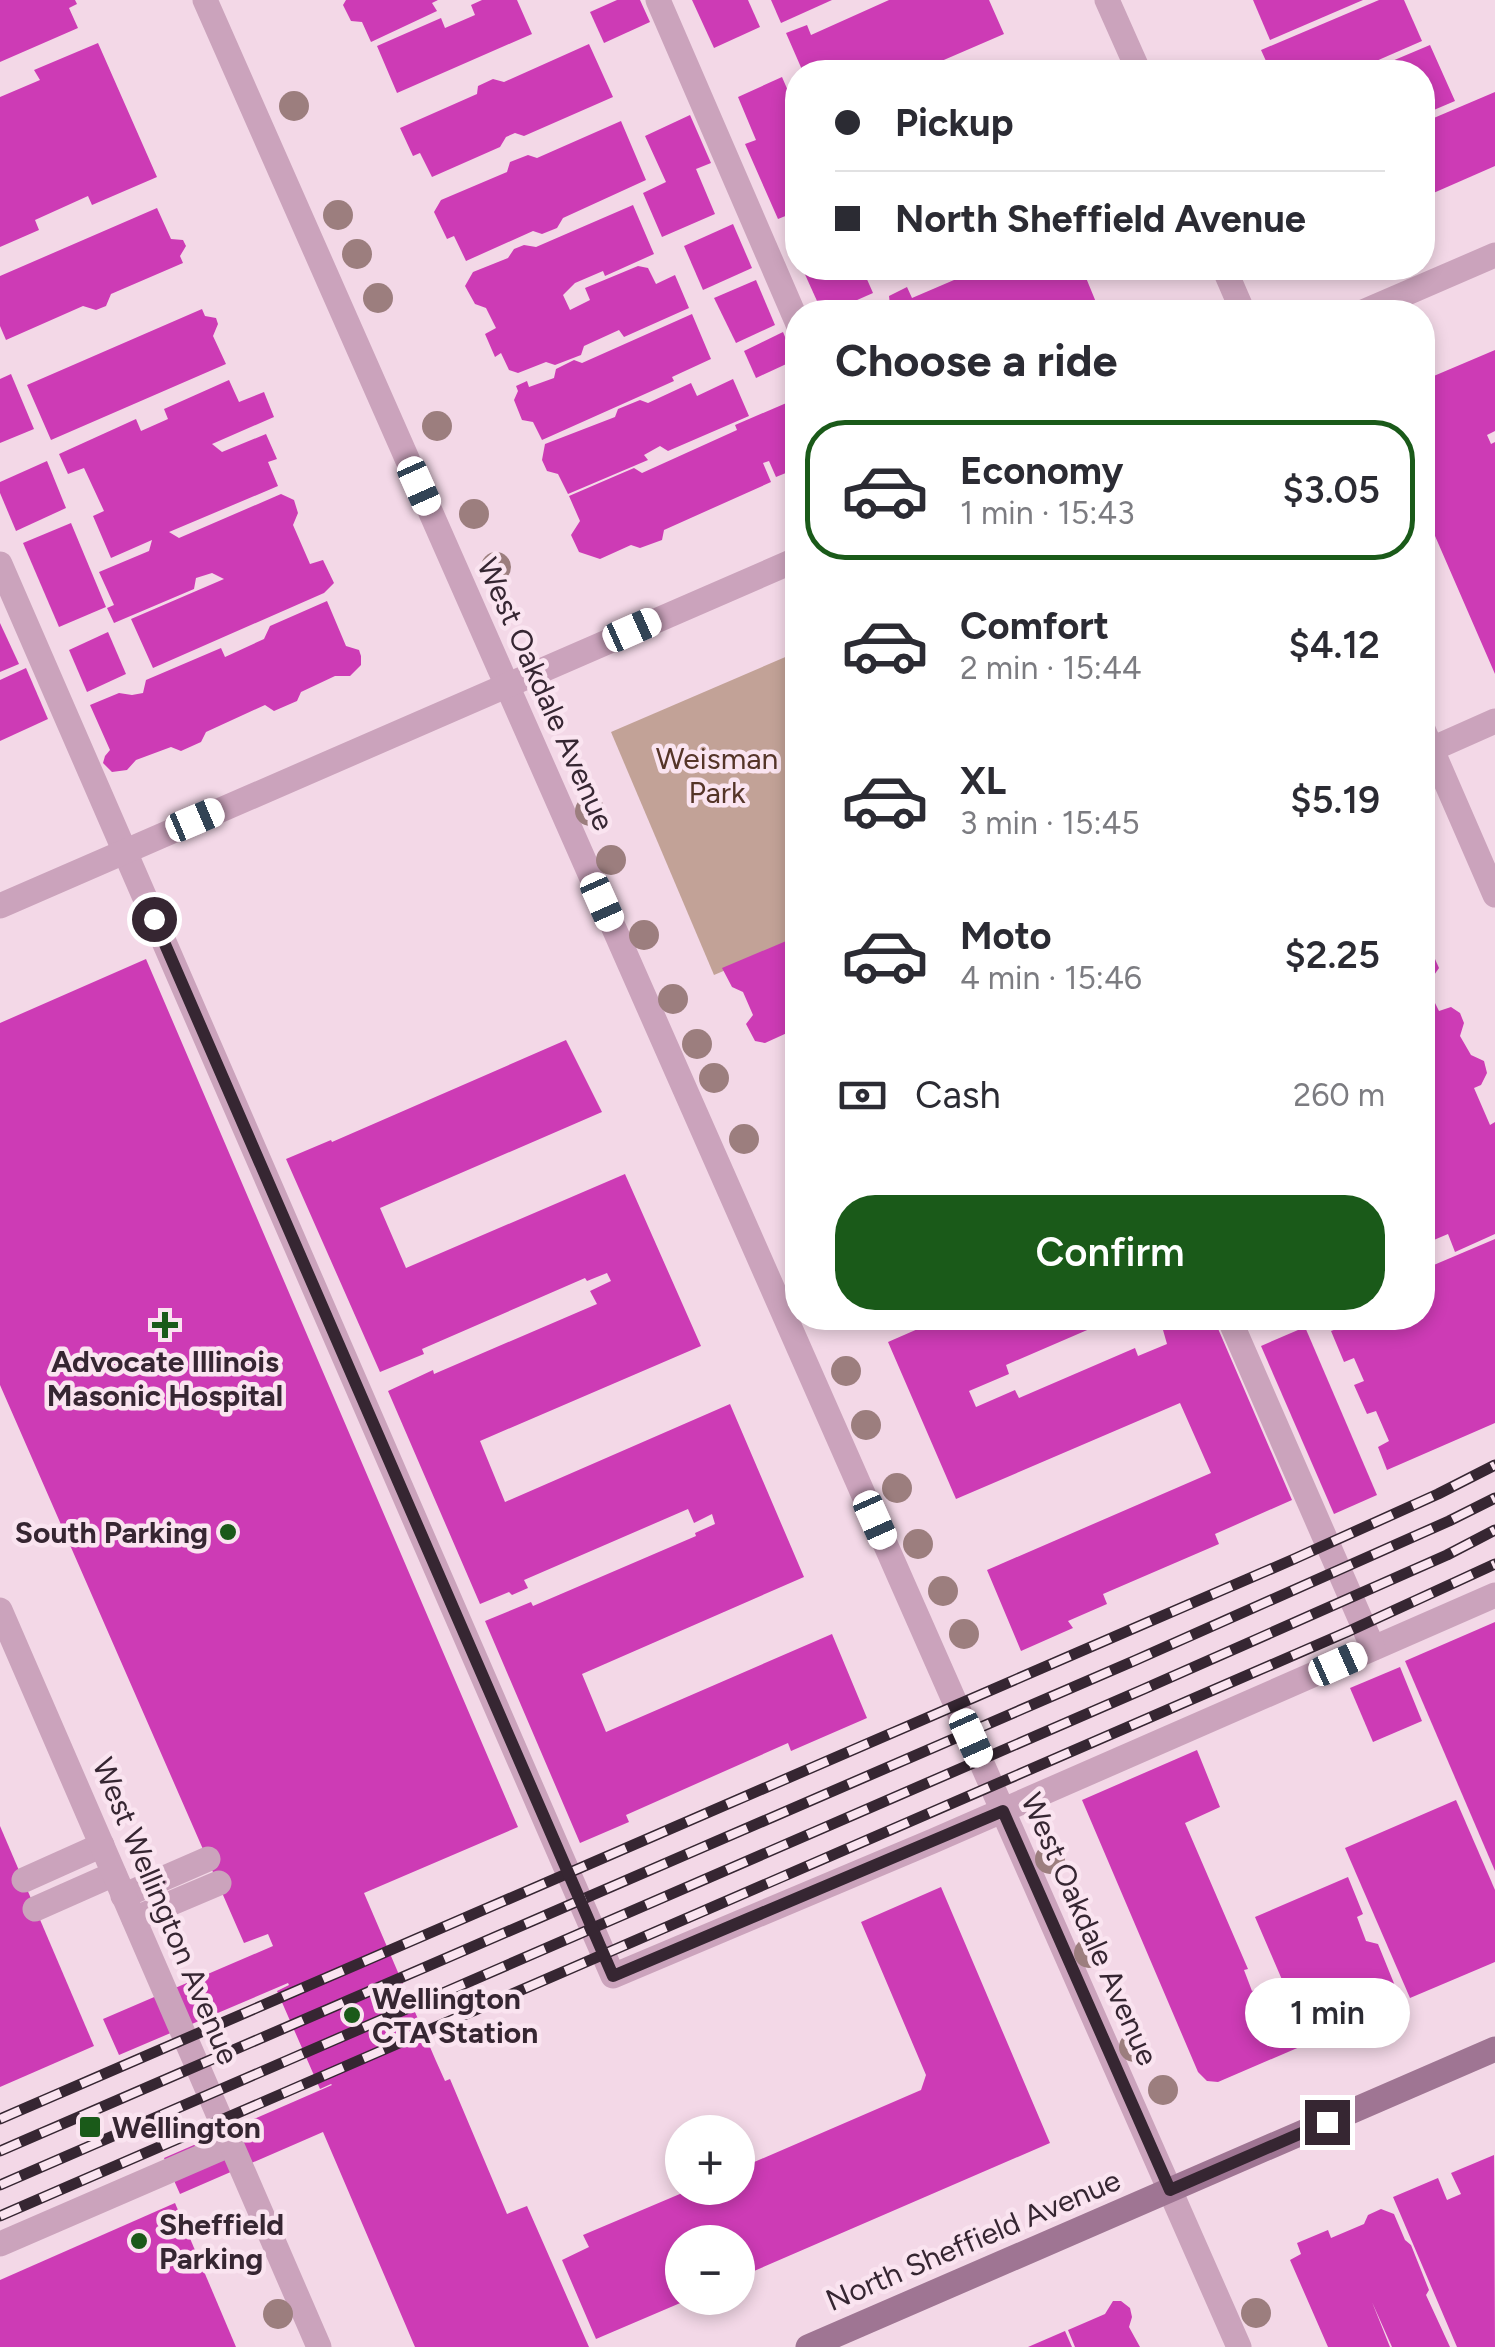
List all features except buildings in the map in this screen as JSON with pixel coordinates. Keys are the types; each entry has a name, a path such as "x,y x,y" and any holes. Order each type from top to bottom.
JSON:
{"street":[{"name":"West Oakdale Avenue","path":"205,0 785,1316"},
{"path":"658,0 788,300"},
{"path":"1107,0 1133,60"},
{"path":"1391,300 1495,255"},
{"path":"0,564 613,1976 1495,1596"},
{"path":"0,906 785,564"},
{"path":"1435,736 1495,722"},
{"path":"1435,756 1495,895"},
{"name":"West Oakdale Avenue","path":"791,1330 1239,2347"},
{"path":"1235,1330 1373,1648"},
{"name":"West Wellington Avenue","path":"0,1610 319,2347"},
{"path":"24,1880 102,1845"},
{"path":"36,1908 124,1896 214,1871"},
{"name":"North Sheffield Avenue","path":"808,2347 1495,2050"},
{"path":"0,2244 231,2144"}],"green space":[{"name":"Weisman Park","path":"785,657 785,945 714,975 611,732"}],"railway":[{"path":"0,2119 1294,1559 1495,1465"},
{"path":"0,2151 1136,1660 1495,1498"},
{"path":"0,2185 1144,1689 1495,1530"},
{"path":"0,2216 1347,1632 1495,1564"}],"place":[{"name":"Advocate Illinois Masonic Hospital","path":"165,1325"},
{"name":"South Parking","path":"228,1532"},
{"name":"Wellington CTA Station","path":"352,2015"},
{"name":"Wellington","path":"90,2127"},
{"name":"Sheffield Parking","path":"139,2241"}],"route":[{"path":"154,919 613,1976 1003,1811 1170,2190 1327,2122"}]}
